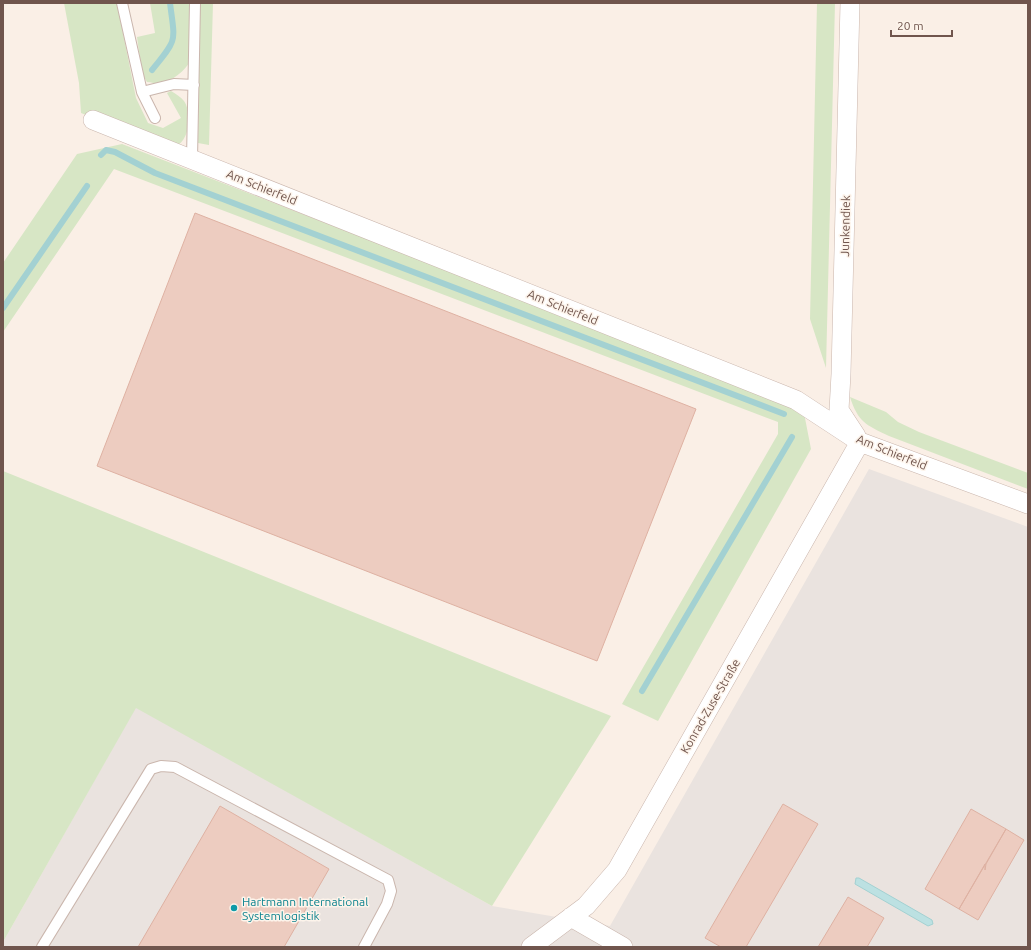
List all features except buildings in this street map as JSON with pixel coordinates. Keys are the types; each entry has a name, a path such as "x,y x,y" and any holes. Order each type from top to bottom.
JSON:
{"street":[{"name":"Junkendiek","path":"850,3 839,410 860,442"},
{"name":"Am Schierfeld","path":"93,120 796,400 860,442 1028,504"},
{"name":"Konrad-Zuse-Straße","path":"531,947 586,906 617,870 860,442"},
{"path":"571,917 623,947"}],"lane":[{"path":"122,3 142,92 155,118"},
{"path":"192,159 195,3"},
{"path":"142,92 174,84 194,85"},
{"path":"42,947 151,769 161,766 175,768 388,880 391,891 387,904 364,947"}],"shaded area":[{"path":"869,469 1028,527 1028,947 3,947 3,942 136,707 492,906 610,926"}],"green space":[{"path":"64,3 117,3 136,98 148,123 163,128 181,118 167,93 171,91 184,101 187,106 189,119 187,133 180,143 174,146 165,147 81,113 79,83"},
{"path":"150,3 190,3 191,60 178,75 169,81 160,84 147,82 142,74 137,37 155,33"},
{"path":"200,3 213,3 209,145 198,143"},
{"path":"817,3 835,3 826,368 810,319"},
{"path":"122,144 789,403 804,413 811,449 658,721 622,704 778,434 778,422 114,169 3,332 3,263 77,154"},
{"path":"850,397 886,412 898,422 919,432 1028,473 1028,489 874,429 864,422 856,412"},
{"path":"3,471 611,716 492,906 136,708 3,942"}],"water":[{"path":"856,878 859,878 932,920 933,924 928,926 855,884"}],"waterway":[{"path":"152,70 173,40 170,3"},
{"path":"101,155 106,150 115,152 155,173 784,414"},
{"path":"3,308 87,186"},
{"path":"642,691 792,437"}],"place":[{"name":"Hartmann International Systemlogistik","path":"234,908"}]}
